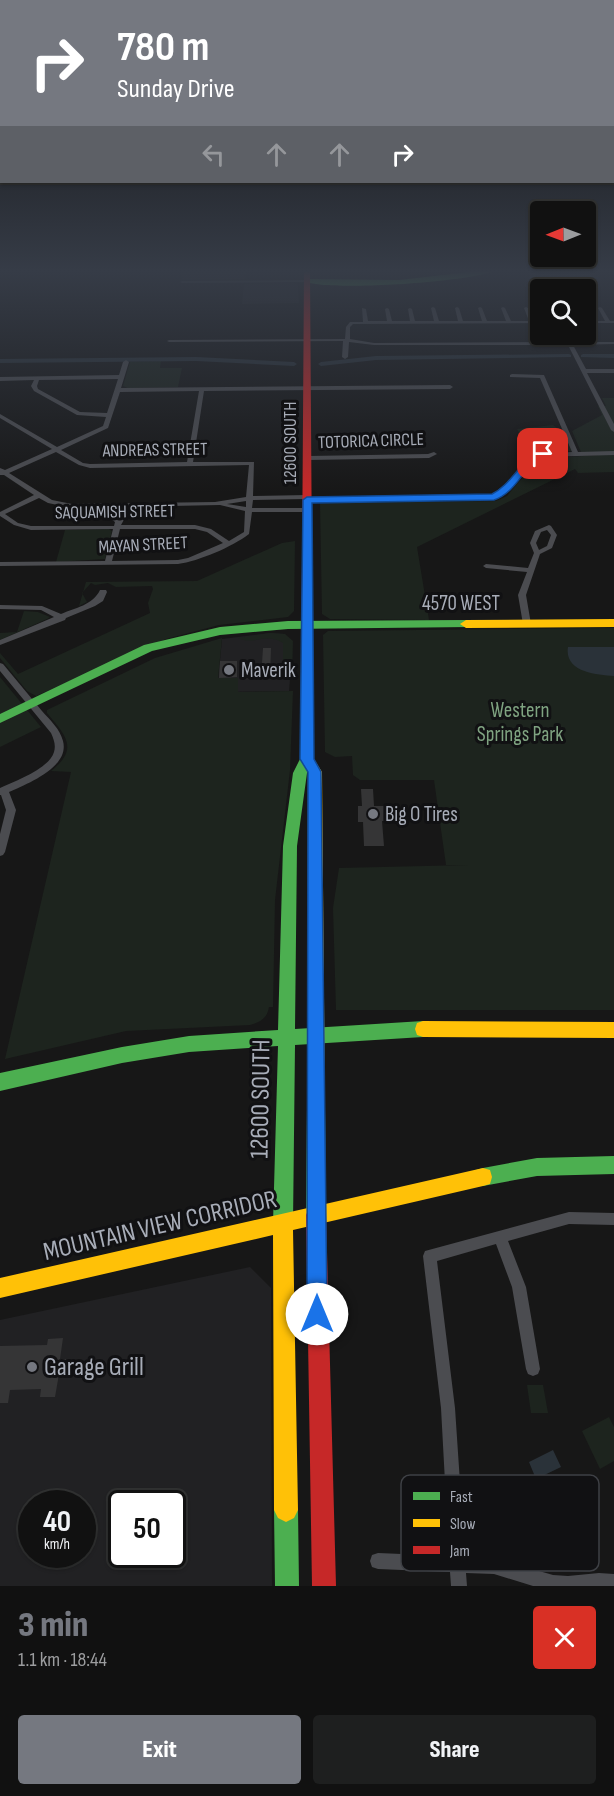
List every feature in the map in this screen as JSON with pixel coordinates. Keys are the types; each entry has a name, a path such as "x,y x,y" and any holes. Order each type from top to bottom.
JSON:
{"main road":[{"name":"12600 SOUTH","path":"287,1586 283,1223 286,1036 290,846 300,773 307,759 307,345"},
{"name":"4570 WEST","path":"35,707 148,648 247,627 614,623"},
{"path":"0,719 35,707"},
{"path":"0,728 35,707"},
{"name":"12600 SOUTH","path":"307,759 315,772 316,1215 324,1586"},
{"path":"0,1082 122,1055 189,1044 316,1034 498,1028 614,1030"},
{"name":"MOUNTAIN VIEW CORRIDOR","path":"0,1288 537,1167 614,1165"}],"street":[{"path":"345,357 346,345"},
{"path":"571,345 611,418 614,430"},
{"path":"1,472 106,427 126,362"},
{"path":"584,371 614,371"},
{"path":"512,376 542,376 576,453"},
{"path":"0,378 122,377"},
{"path":"37,378 34,386 36,390 79,414 110,415"},
{"path":"118,390 450,387"},
{"path":"190,464 202,389"},
{"name":"ANDREAS STREET","path":"0,416 56,450 90,466 252,464"},
{"path":"1,472 60,505 118,514 250,498 307,502 494,497 505,491 536,456 614,453"},
{"name":"TOTORICA CIRCLE","path":"308,458 429,456 434,454"},
{"name":"MAYAN STREET","path":"0,564 190,560 229,544 247,533 252,464"},
{"path":"1,514 39,495"},
{"path":"215,504 249,513 307,502"},
{"name":"SAQUAMISH STREET","path":"1,514 16,524 31,528 202,528 229,544"},
{"path":"108,563 118,514"},
{"path":"527,624 522,595 537,554"},
{"path":"486,566 531,570"},
{"path":"0,643 97,602 103,592"},
{"path":"0,608 42,608 62,618"},
{"path":"0,666 61,741 59,757 51,765 2,791 11,804 11,810 0,852"},
{"path":"452,1475 448,1408 430,1256 569,1218 614,1219"},
{"path":"500,1237 519,1287 533,1369"},
{"path":"378,1561 401,1562"},
{"path":"458,1571 459,1586"},
{"path":"517,1571 551,1583 604,1582"}],"shaded area":[{"path":"270,633 285,634 292,654 289,691 217,692 222,639"},
{"path":"568,647 614,647 614,676 590,673 576,667 568,655"},
{"path":"250,1267 271,1288 272,1586 0,1586 0,1320"},
{"path":"553,1450 561,1467 544,1475 534,1475 529,1462"}],"green space":[{"path":"161,361 160,368 182,368 178,387 128,388 123,386 130,362"},
{"path":"602,398 614,398 614,452 581,452 572,431 602,415 598,406 606,406"},
{"path":"553,425 563,433 572,451 530,451 517,429"},
{"path":"614,454 614,472 578,473 575,469 417,547 429,620 330,619 322,614 320,503 496,501 507,496 538,459"},
{"path":"109,529 112,531 105,559 56,562 65,530"},
{"path":"295,541 294,611 288,617 219,625 166,639 36,696 27,691 0,658 0,653 18,674 150,613 148,603 152,586 116,587 108,583 95,585 91,583 83,592 86,582 197,581 282,543"},
{"path":"83,594 87,602 79,606"},
{"path":"24,611 38,612 50,617 0,640 0,633 17,632"},
{"name":"Western Springs Park","path":"614,628 614,1010 336,1010 333,908 339,868 468,865 446,865 434,780 360,780 353,775 352,756 335,757 325,752 323,635 328,631"},
{"path":"270,633 285,634 293,641 292,676 283,675 283,643 271,639 249,641 238,638"},
{"path":"222,638 218,678 238,678 238,692 293,691 290,770 275,900 273,1007 269,1007 263,1019 250,1025 126,1031 5,1059 71,772 51,771 65,755 67,742 47,710 155,658"},
{"path":"0,677 41,727 0,747"},
{"path":"527,1385 543,1385 548,1413 531,1413"},
{"path":"609,1417 614,1427 614,1461 600,1469 582,1431"}],"building":[{"name":"Maverik","path":"263,648 271,648 270,678 261,678"},
{"name":"Maverik","path":"220,661 237,661 237,677 219,678"},
{"name":"Big O Tires","path":"361,789 373,789 374,806 387,806 388,821 382,821 384,846 364,846 363,822 358,822 358,806 362,806"},
{"name":"Garage Grill","path":"63,1338 60,1359 66,1359 64,1374 59,1374 55,1397 40,1397 41,1389 10,1390 8,1403 0,1403 0,1346 47,1345 48,1339"}],"waterway":[{"path":"321,364 376,358 569,356"},
{"path":"583,356 614,356"},
{"path":"0,361 196,359 294,364"}],"traffic: fast":[{"path":"0,719 148,648 220,631 288,625 466,624"},
{"path":"283,1223 290,846 300,773 307,759 307,711"},
{"path":"0,1082 122,1055 189,1044 423,1029"},
{"path":"316,1109 316,1215"},
{"path":"483,1177 537,1167 614,1165"},
{"path":"286,1510 287,1586"}],"traffic: slow":[{"path":"466,624 614,623"},
{"path":"307,759 315,772 316,1109"},
{"path":"423,1029 614,1030"},
{"path":"0,1288 483,1177"},
{"path":"283,1223 286,1510"}],"traffic: jam":[{"path":"307,345 307,711"},
{"path":"316,1215 324,1586"}],"place":[{"name":"Maverik","path":"229,670"},
{"name":"Big O Tires","path":"373,814"},
{"name":"Garage Grill","path":"32,1367"}],"route":[{"path":"317,1314 315,772 307,759 307,500 494,497 501,495 535,457 543,454"}]}
